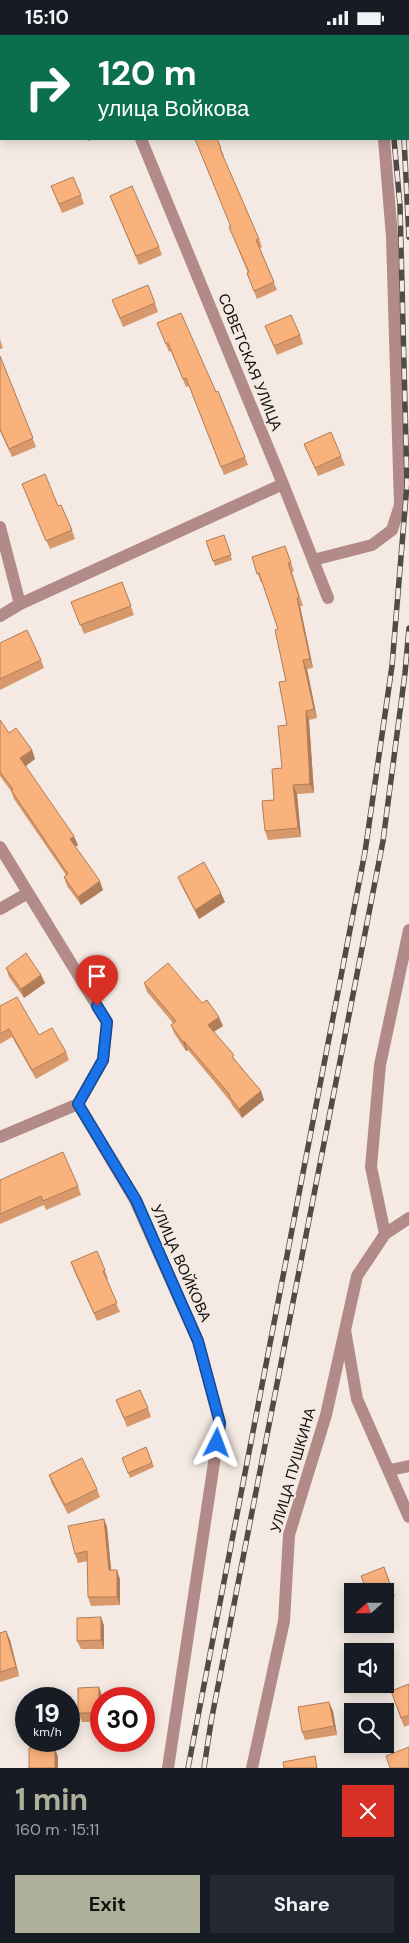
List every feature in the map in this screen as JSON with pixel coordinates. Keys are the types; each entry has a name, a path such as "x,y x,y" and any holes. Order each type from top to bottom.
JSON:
{"street":[{"name":"СОВЕТСКАЯ УЛИЦА","path":"141,140 283,484 328,599"},
{"path":"313,560 372,545 392,530 400,505 392,237 384,140"},
{"path":"0,615 20,604 283,484"},
{"path":"0,527 20,604"},
{"path":"0,847 107,1022 103,1060 78,1104 0,1137"},
{"path":"0,909 28,893"},
{"path":"409,931 380,1065 371,1167 385,1234 409,1218"},
{"name":"УЛИЦА ВОЙКОВА","path":"78,1104 136,1200 198,1341 220,1423 168,1768"},
{"name":"УЛИЦА ПУШКИНА","path":"252,1768 284,1621 289,1535 326,1415 357,1276 385,1234"},
{"path":"345,1330 357,1399 390,1470 409,1517"},
{"path":"390,1470 409,1466"}],"building":[{"path":"195,140 217,140 259,239 256,240 274,282 254,291 247,273 249,272 229,227 231,227"},
{"path":"73,177 81,195 59,204 51,186"},
{"path":"132,186 159,247 136,256 110,196"},
{"path":"148,285 155,303 120,318 112,300"},
{"path":"181,313 216,392 218,391 245,457 221,467 186,378 183,379 168,343 166,344 157,323"},
{"path":"291,315 300,335 274,346 265,326"},
{"path":"0,356 33,438 9,449 0,429"},
{"path":"331,432 341,456 315,468 304,444"},
{"path":"45,474 58,506 61,505 72,530 46,541 22,484"},
{"path":"224,535 231,555 213,561 206,541"},
{"path":"285,546 291,563 288,563 299,597 297,598 310,659 303,660 314,709 306,711 310,784 293,785 298,828 265,831 262,801 274,800 272,769 282,768 278,726 287,725 279,682 286,681 275,630 278,629 252,557"},
{"path":"122,582 131,606 80,625 71,602"},
{"path":"27,630 41,660 0,679 0,643"},
{"path":"0,720 9,733 16,728 32,750 20,758 74,836 70,839 100,881 78,897 64,877 68,874 0,772"},
{"path":"204,862 221,893 195,910 178,877"},
{"path":"26,953 41,975 21,989 6,968"},
{"path":"168,963 202,1003 207,1000 219,1017 208,1025 261,1091 239,1109 230,1095 183,1042 171,1025 176,1021 144,983"},
{"path":"17,997 39,1035 52,1028 66,1052 32,1070 9,1029 0,1034 0,1006"},
{"path":"63,1152 78,1186 43,1201 41,1196 0,1214 0,1180"},
{"path":"97,1251 105,1270 103,1271 117,1303 94,1313 71,1262"},
{"path":"140,1390 148,1408 124,1418 116,1400"},
{"path":"146,1447 152,1463 128,1473 122,1458"},
{"path":"82,1458 97,1489 65,1505 49,1475"},
{"path":"104,1519 109,1570 117,1570 117,1597 88,1597 87,1551 75,1554 68,1526"},
{"path":"384,1567 390,1583 364,1583 361,1576"},
{"path":"101,1617 101,1640 77,1641 77,1618"},
{"path":"6,1631 16,1667 0,1672 0,1633"},
{"path":"409,1684 409,1715 401,1718 392,1693 394,1693 394,1690"},
{"path":"90,1687 90,1713 80,1713 80,1688"},
{"path":"329,1702 334,1726 302,1732 298,1707"},
{"path":"409,1747 409,1768 390,1768 386,1756"},
{"path":"29,1752 55,1752 55,1768 29,1768"},
{"path":"315,1756 317,1768 284,1768 283,1762"}],"railway":[{"path":"188,1768 365,852 392,666 407,484 400,206 394,140"},
{"path":"404,140 409,237"},
{"path":"204,1768 211,1722 383,841 409,628"}],"route":[{"path":"97,1006 107,1022 103,1060 78,1104 136,1200 198,1341 220,1423 217,1443"}]}
